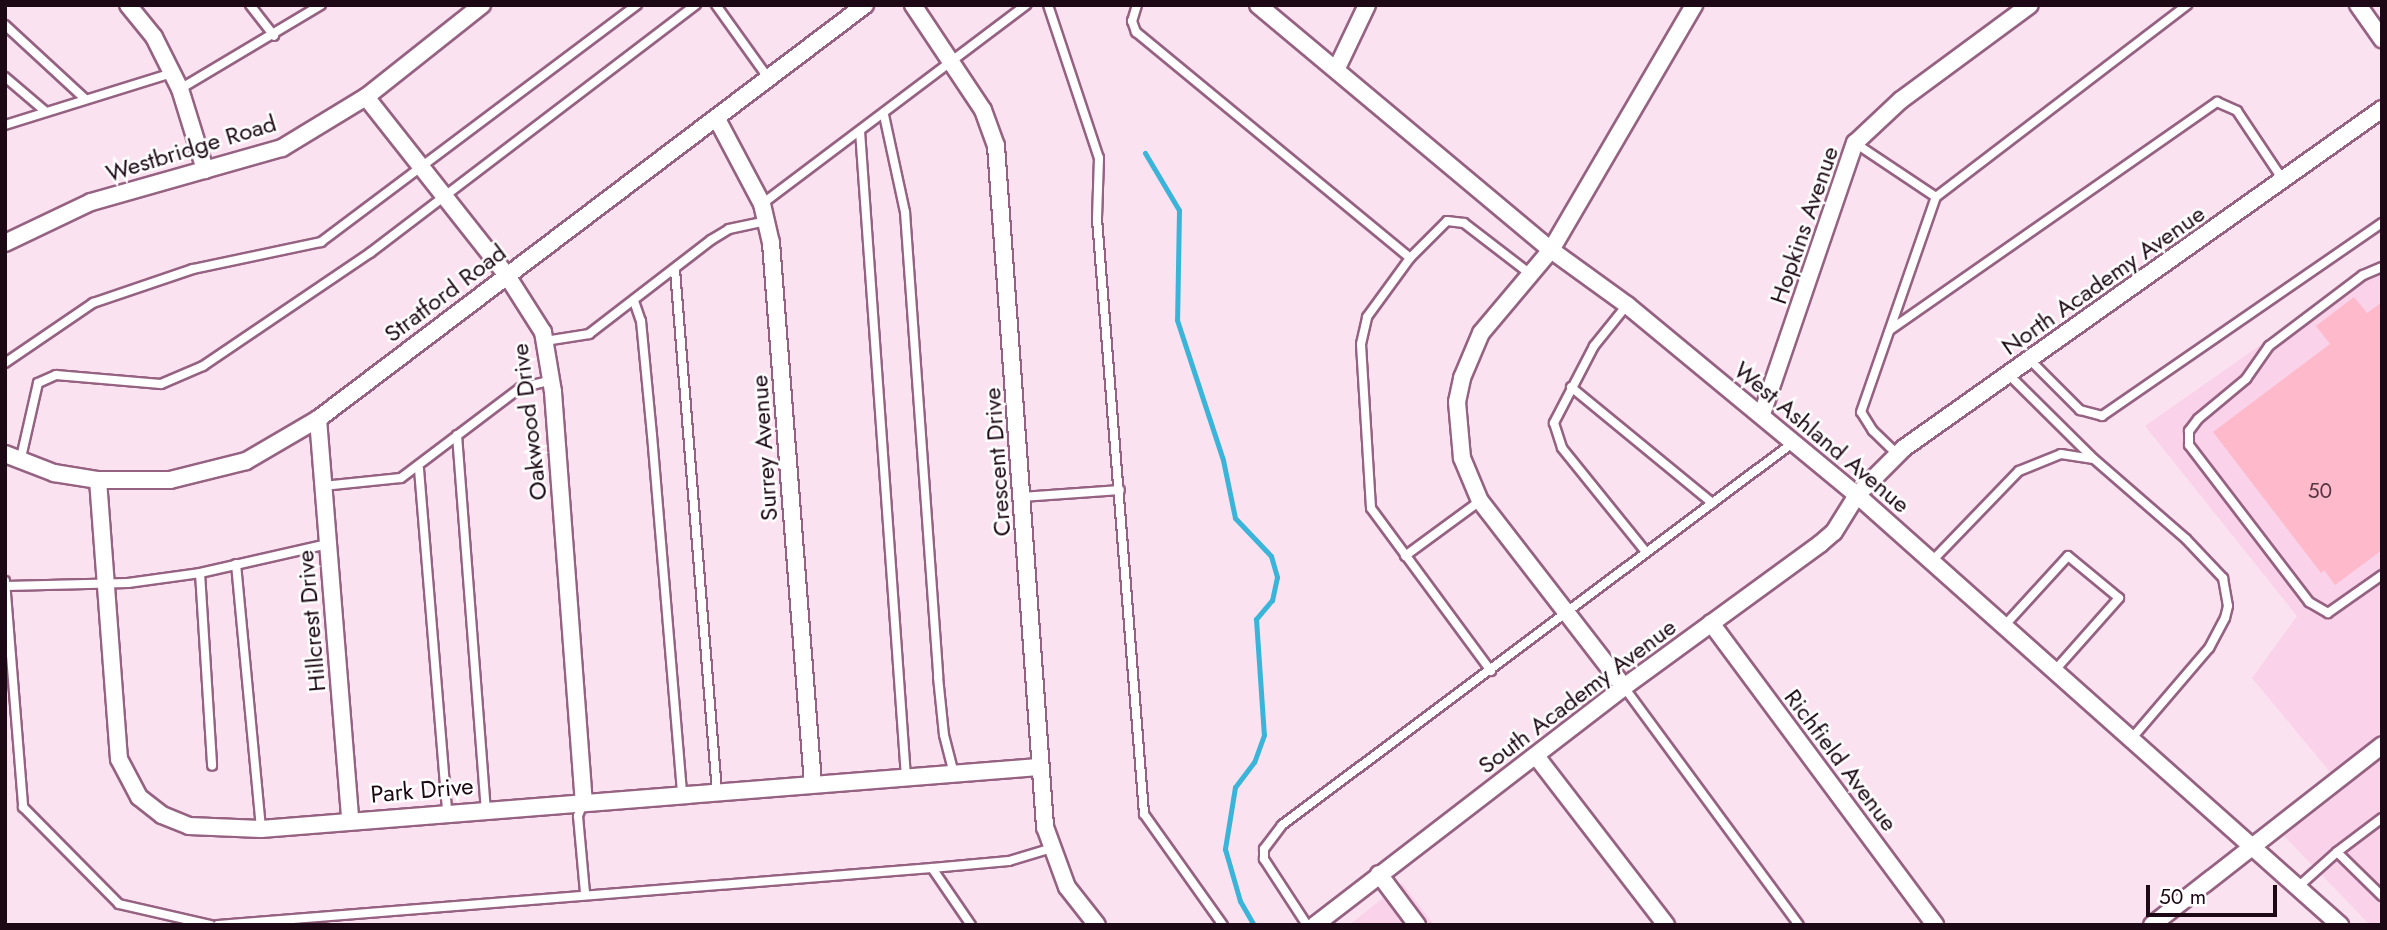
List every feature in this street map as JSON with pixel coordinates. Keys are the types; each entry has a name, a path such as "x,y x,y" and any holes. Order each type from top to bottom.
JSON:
{"street":[{"path":"128,5 154,37 180,89 205,170"},
{"name":"Westbridge Road","path":"7,238 92,202 282,148 366,97 462,11 482,5"},
{"name":"Stratford Road","path":"13,458 98,480 170,480 213,472 246,461 318,419 506,274 717,119 865,5"},
{"name":"Crescent Drive","path":"913,5 983,110 996,146 1039,767 1052,848 1067,887 1097,925"},
{"name":"West Ashland Avenue","path":"1258,5 1337,68 1552,250 1627,305 1762,414 2133,737 2340,925"},
{"path":"1337,68 1367,5"},
{"path":"1624,687 1480,501 1462,458 1457,402 1462,378 1481,332 1529,273 1552,250 1694,5"},
{"path":"2002,5 2017,15"},
{"name":"Hopkins Avenue","path":"1762,414 1856,143 1881,116 2031,5"},
{"path":"2358,5 2382,39"},
{"name":"Oakwood Drive","path":"366,97 506,274 537,318 545,341 552,380 584,800"},
{"name":"North Academy Avenue","path":"1857,495 1898,455 2382,108"},
{"name":"Surrey Avenue","path":"717,119 762,204 767,221 813,785"},
{"name":"Hillcrest Drive","path":"318,419 351,819"},
{"name":"Park Drive","path":"98,480 117,747 132,786 150,807 175,822 205,830 261,829 584,800 682,795 1039,767"},
{"name":"South Academy Avenue","path":"1315,925 1624,687 1835,532 1857,495"},
{"name":"Richfield Avenue","path":"1710,623 1935,925"},
{"path":"2152,925 2382,746"},
{"path":"1535,756 1666,925"},
{"path":"1379,874 1417,925"}],"lane":[{"path":"250,5 274,36"},
{"path":"180,89 274,36 321,5"},
{"path":"5,363 93,303 193,269 321,242 637,5"},
{"path":"13,458 38,383 56,375 141,383 172,381 324,287 696,5"},
{"path":"716,5 769,79"},
{"path":"762,204 884,115 1026,5"},
{"path":"1048,5 1100,158 1097,219 1144,814 1223,925"},
{"path":"1137,5 1132,21 1136,32 1410,258"},
{"path":"1898,455 1873,431 1861,412 1936,197 2187,5"},
{"path":"5,25 85,98"},
{"path":"5,125 172,73"},
{"path":"5,77 45,111"},
{"path":"1888,331 2217,102 2237,111 2283,180"},
{"path":"884,115 905,212 938,677 944,735 954,774"},
{"path":"860,131 906,777"},
{"path":"1856,143 1936,197"},
{"path":"1491,671 1371,508 1361,344 1367,317 1410,258 1447,221 1455,220 1529,273"},
{"path":"545,341 589,334 729,229 767,221"},
{"path":"2030,360 2080,410 2102,416 2382,223"},
{"path":"2382,267 2363,275 2269,346 2246,379 2198,419 2189,431 2189,444 2309,602 2328,613 2382,575"},
{"path":"675,270 717,792"},
{"path":"634,302 641,321 651,422 682,795"},
{"path":"1627,305 1594,346 1554,423 1562,448 1646,552"},
{"path":"2008,374 2094,459 2216,567 2226,593 2228,606 2219,633 2133,737"},
{"path":"323,486 401,478 419,469 457,435 520,388 552,380"},
{"path":"1571,387 1712,503"},
{"path":"457,435 486,808"},
{"path":"1307,925 1268,869 1264,849 1271,837 1794,442"},
{"path":"1932,561 2019,471 2060,454 2094,459"},
{"path":"419,469 447,811"},
{"path":"1022,498 1120,490"},
{"path":"1405,556 1480,501"},
{"path":"6,586 104,582 200,573 328,544"},
{"path":"2005,625 2068,556 2119,598 2056,669"},
{"path":"236,564 261,829"},
{"path":"200,573 212,766"},
{"path":"5,581 23,807 119,904 211,925"},
{"path":"1624,687 1799,925"},
{"path":"584,800 578,816 585,893"},
{"path":"2298,887 2337,852 2382,818"},
{"path":"218,925 585,893 1009,861 1052,848"},
{"path":"2337,852 2382,896"},
{"path":"932,868 971,925"}],"shaded area":[{"path":"2382,260 2382,925 2370,925 2284,836 2344,789 2252,678 2297,616 2145,426"},
{"path":"1402,883 1434,925 1349,925"}],"building":[{"path":"2354,297 2367,313 2382,302 2382,550 2335,585 2324,570 2321,573 2213,432 2330,344 2316,326"}],"waterway":[{"path":"1145,153 1179,210 1177,320 1223,460 1235,518 1271,556 1277,577 1272,600 1256,619 1264,735 1254,762 1235,787 1225,849 1240,901 1254,925"}]}
